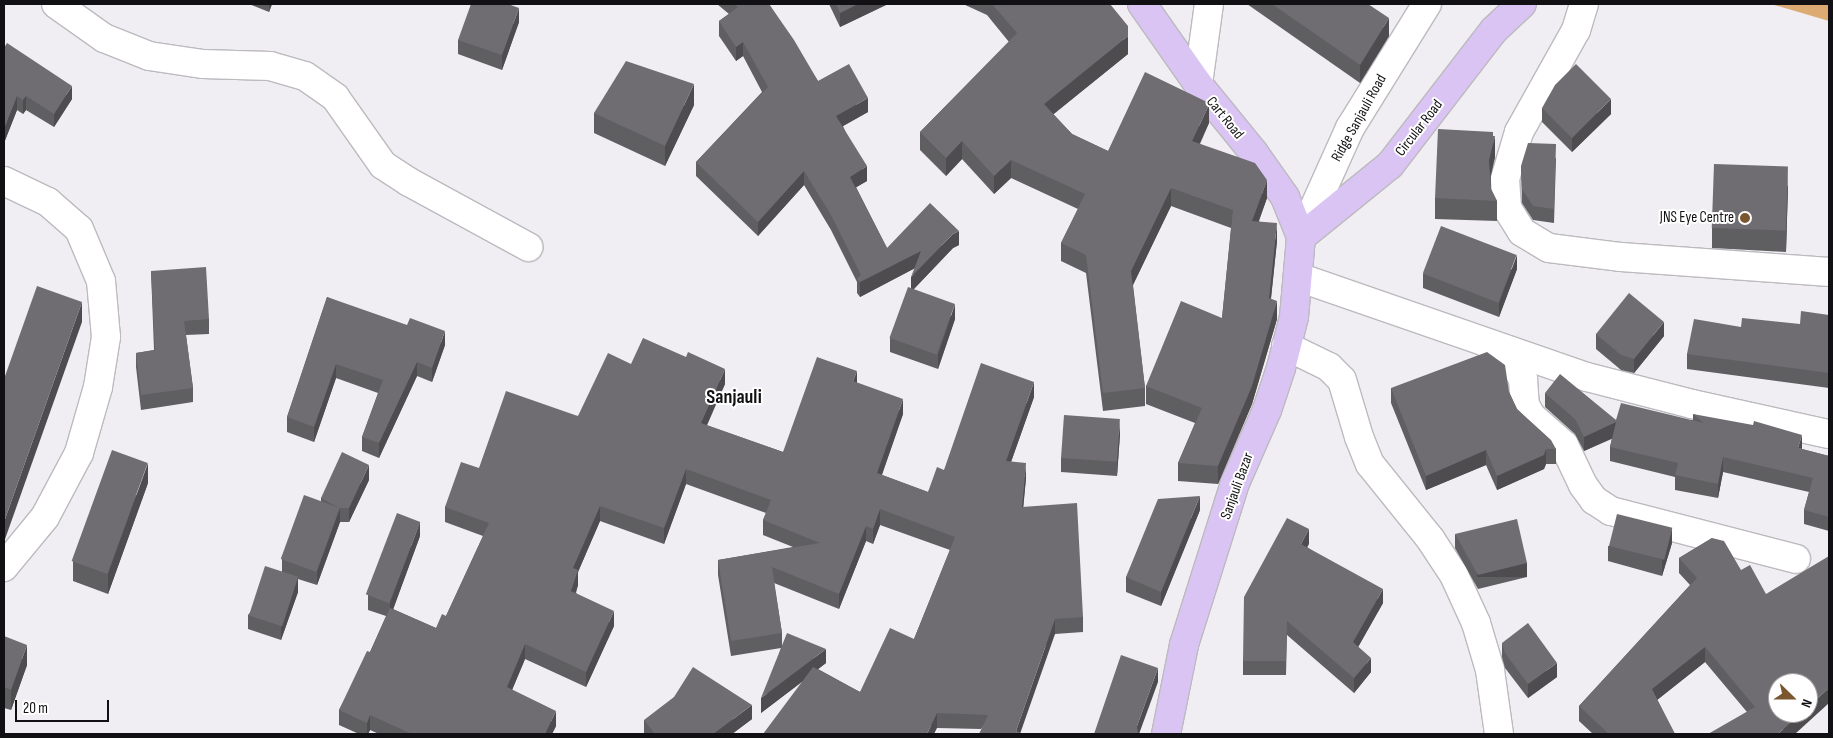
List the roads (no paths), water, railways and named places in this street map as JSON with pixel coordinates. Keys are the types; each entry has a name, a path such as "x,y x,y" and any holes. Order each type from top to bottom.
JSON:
{"main road":[{"name":"Cart Road","path":"1142,4 1198,84 1254,153 1285,197 1301,237"},
{"name":"Circular Road","path":"1301,237 1390,165 1494,30 1522,4"},
{"name":"Sanjauli Bazar","path":"1166,734 1184,645 1235,483 1267,410 1294,317 1301,237"}],"street":[{"path":"56,4 104,38 149,56 203,64 270,66 305,76 335,97 383,165 409,182 528,247"},
{"path":"1198,84 1209,4"},
{"name":"Ridge Sanjauli Road","path":"1301,237 1350,128 1426,4"},
{"path":"1584,4 1576,30 1519,132 1505,179 1507,208 1522,232 1549,248 1621,257 1829,272"},
{"path":"4,181 48,202 79,229 101,280 106,337 98,388 79,453 45,517 4,567"},
{"path":"1298,276 1587,377 1702,406 1829,434"},
{"path":"1465,335 1516,369 1522,379 1525,405 1530,416 1564,445 1583,485 1594,500 1611,511 1796,559"},
{"path":"1286,346 1329,367 1342,380 1359,437 1370,464 1431,540 1454,575 1476,623 1490,670 1499,734"}],"place":[{"name":"JNS Eye Centre","path":"1745,218"}],"district":[{"name":"Sanjauli","path":"734,397"}]}
